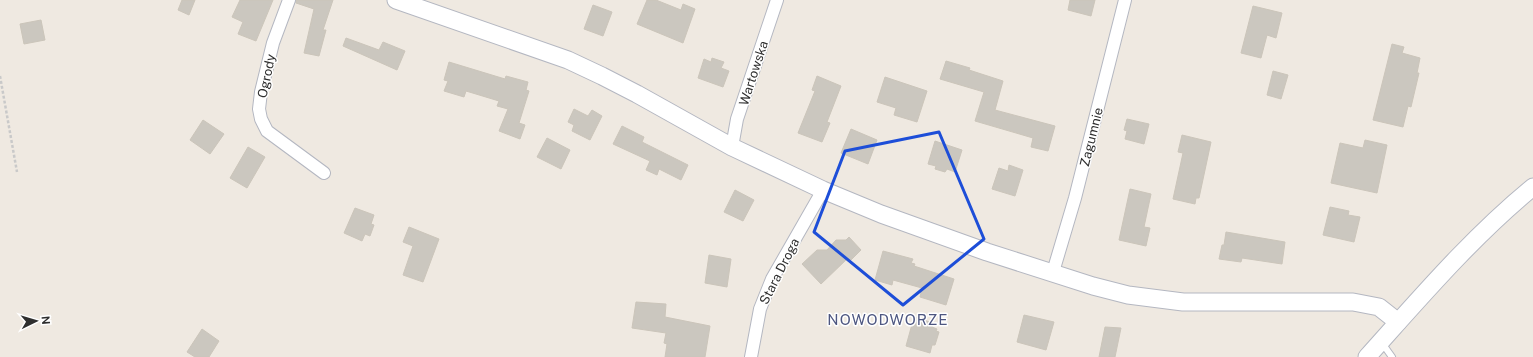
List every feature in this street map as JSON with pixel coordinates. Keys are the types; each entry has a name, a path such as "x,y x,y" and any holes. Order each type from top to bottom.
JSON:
{"street":[{"name":"Ogrody","path":"289,0 273,43 261,92 259,109 261,119 266,131 324,173"},
{"path":"396,0 568,60 637,94 732,147 823,190 881,214 988,252 1092,286 1128,295 1183,302 1354,302 1379,307 1398,322"},
{"name":"Wartowska","path":"732,147 737,119 777,0"},
{"name":"Zagumnie","path":"1053,272 1075,198 1125,0"},
{"path":"1367,357 1472,243 1503,212 1533,187"},
{"name":"Stara Droga","path":"751,357 760,309 772,279 823,190"}],"lane":[{"path":"1381,342 1392,357"}],"path":[{"path":"0,76 17,172"}],"highlighted area":[{"path":"939,132 984,239 903,305 814,232 845,151"}],"building":[{"path":"182,0 195,0 189,15 178,10"},
{"path":"240,0 273,0 256,41 238,34 243,22 232,17"},
{"path":"296,0 333,0 323,30 326,30 319,56 304,53 314,9 296,3"},
{"path":"647,0 656,0 681,10 683,4 695,9 683,43 637,24"},
{"path":"1070,0 1095,0 1091,16 1068,10"},
{"path":"593,5 612,12 603,36 584,29"},
{"path":"1253,6 1282,13 1276,38 1267,35 1261,58 1241,53"},
{"path":"41,20 45,40 24,44 20,24"},
{"path":"346,38 379,50 383,42 405,51 397,70 343,46"},
{"path":"1392,44 1404,47 1402,53 1420,58 1417,73 1419,73 1411,107 1408,106 1403,127 1373,120"},
{"path":"712,58 724,62 721,68 729,71 723,87 698,78 704,59 711,62"},
{"path":"946,61 970,68 969,70 1003,81 995,110 1055,126 1048,151 1031,147 1033,138 975,121 984,92 940,79"},
{"path":"449,62 505,79 506,76 528,82 526,90 529,91 519,123 525,125 520,139 499,131 508,109 497,106 499,101 466,91 464,97 444,91 448,81 444,80"},
{"path":"1273,71 1288,75 1281,99 1267,95"},
{"path":"817,76 841,86 827,122 830,123 822,142 798,133 815,91 812,90"},
{"path":"885,77 927,91 917,122 894,115 896,108 877,102"},
{"path":"574,109 588,116 592,110 602,116 590,140 572,131 574,125 568,122"},
{"path":"1127,119 1149,124 1144,144 1125,139 1127,131 1124,130"},
{"path":"203,120 224,134 210,154 190,140"},
{"path":"622,126 644,137 642,142 688,165 681,180 659,169 657,175 646,170 650,161 613,144"},
{"path":"851,129 877,140 868,164 841,153"},
{"path":"1182,135 1211,142 1199,198 1196,198 1195,204 1173,199 1183,153 1178,152"},
{"path":"547,138 570,150 561,169 537,157"},
{"path":"1365,140 1387,145 1377,193 1331,183 1340,143 1363,148"},
{"path":"935,141 962,150 955,172 947,169 945,172 935,169 936,166 928,164"},
{"path":"248,147 265,157 247,188 230,178"},
{"path":"1009,165 1023,170 1015,196 992,189 999,168 1008,171"},
{"path":"1130,189 1151,194 1144,227 1150,228 1146,246 1119,240"},
{"path":"735,190 754,200 743,221 724,212"},
{"path":"1330,207 1349,211 1348,215 1360,217 1354,242 1323,235"},
{"path":"355,208 374,215 371,224 374,225 370,236 365,234 362,241 344,233"},
{"path":"409,227 439,239 423,282 403,275 413,246 403,242"},
{"path":"1226,232 1285,242 1282,264 1242,258 1241,262 1219,259 1222,245 1224,245"},
{"path":"849,237 861,250 849,262 847,259 821,284 802,264 817,250 827,250 836,240 846,240"},
{"path":"883,251 913,259 911,263 915,264 914,266 954,279 946,305 920,297 922,288 893,280 892,285 875,280"},
{"path":"709,255 731,259 727,287 705,283"},
{"path":"636,302 666,304 665,317 710,326 705,357 665,357 667,344 664,343 666,333 632,328"},
{"path":"1024,315 1054,322 1046,350 1017,342"},
{"path":"914,317 933,323 932,327 937,329 936,331 939,332 935,345 932,345 930,353 906,346"},
{"path":"1105,327 1121,328 1115,357 1099,357"},
{"path":"202,329 219,341 209,357 195,357 187,352"}],"district":[{"name":"NOWODWORZE","path":"888,320"}]}
